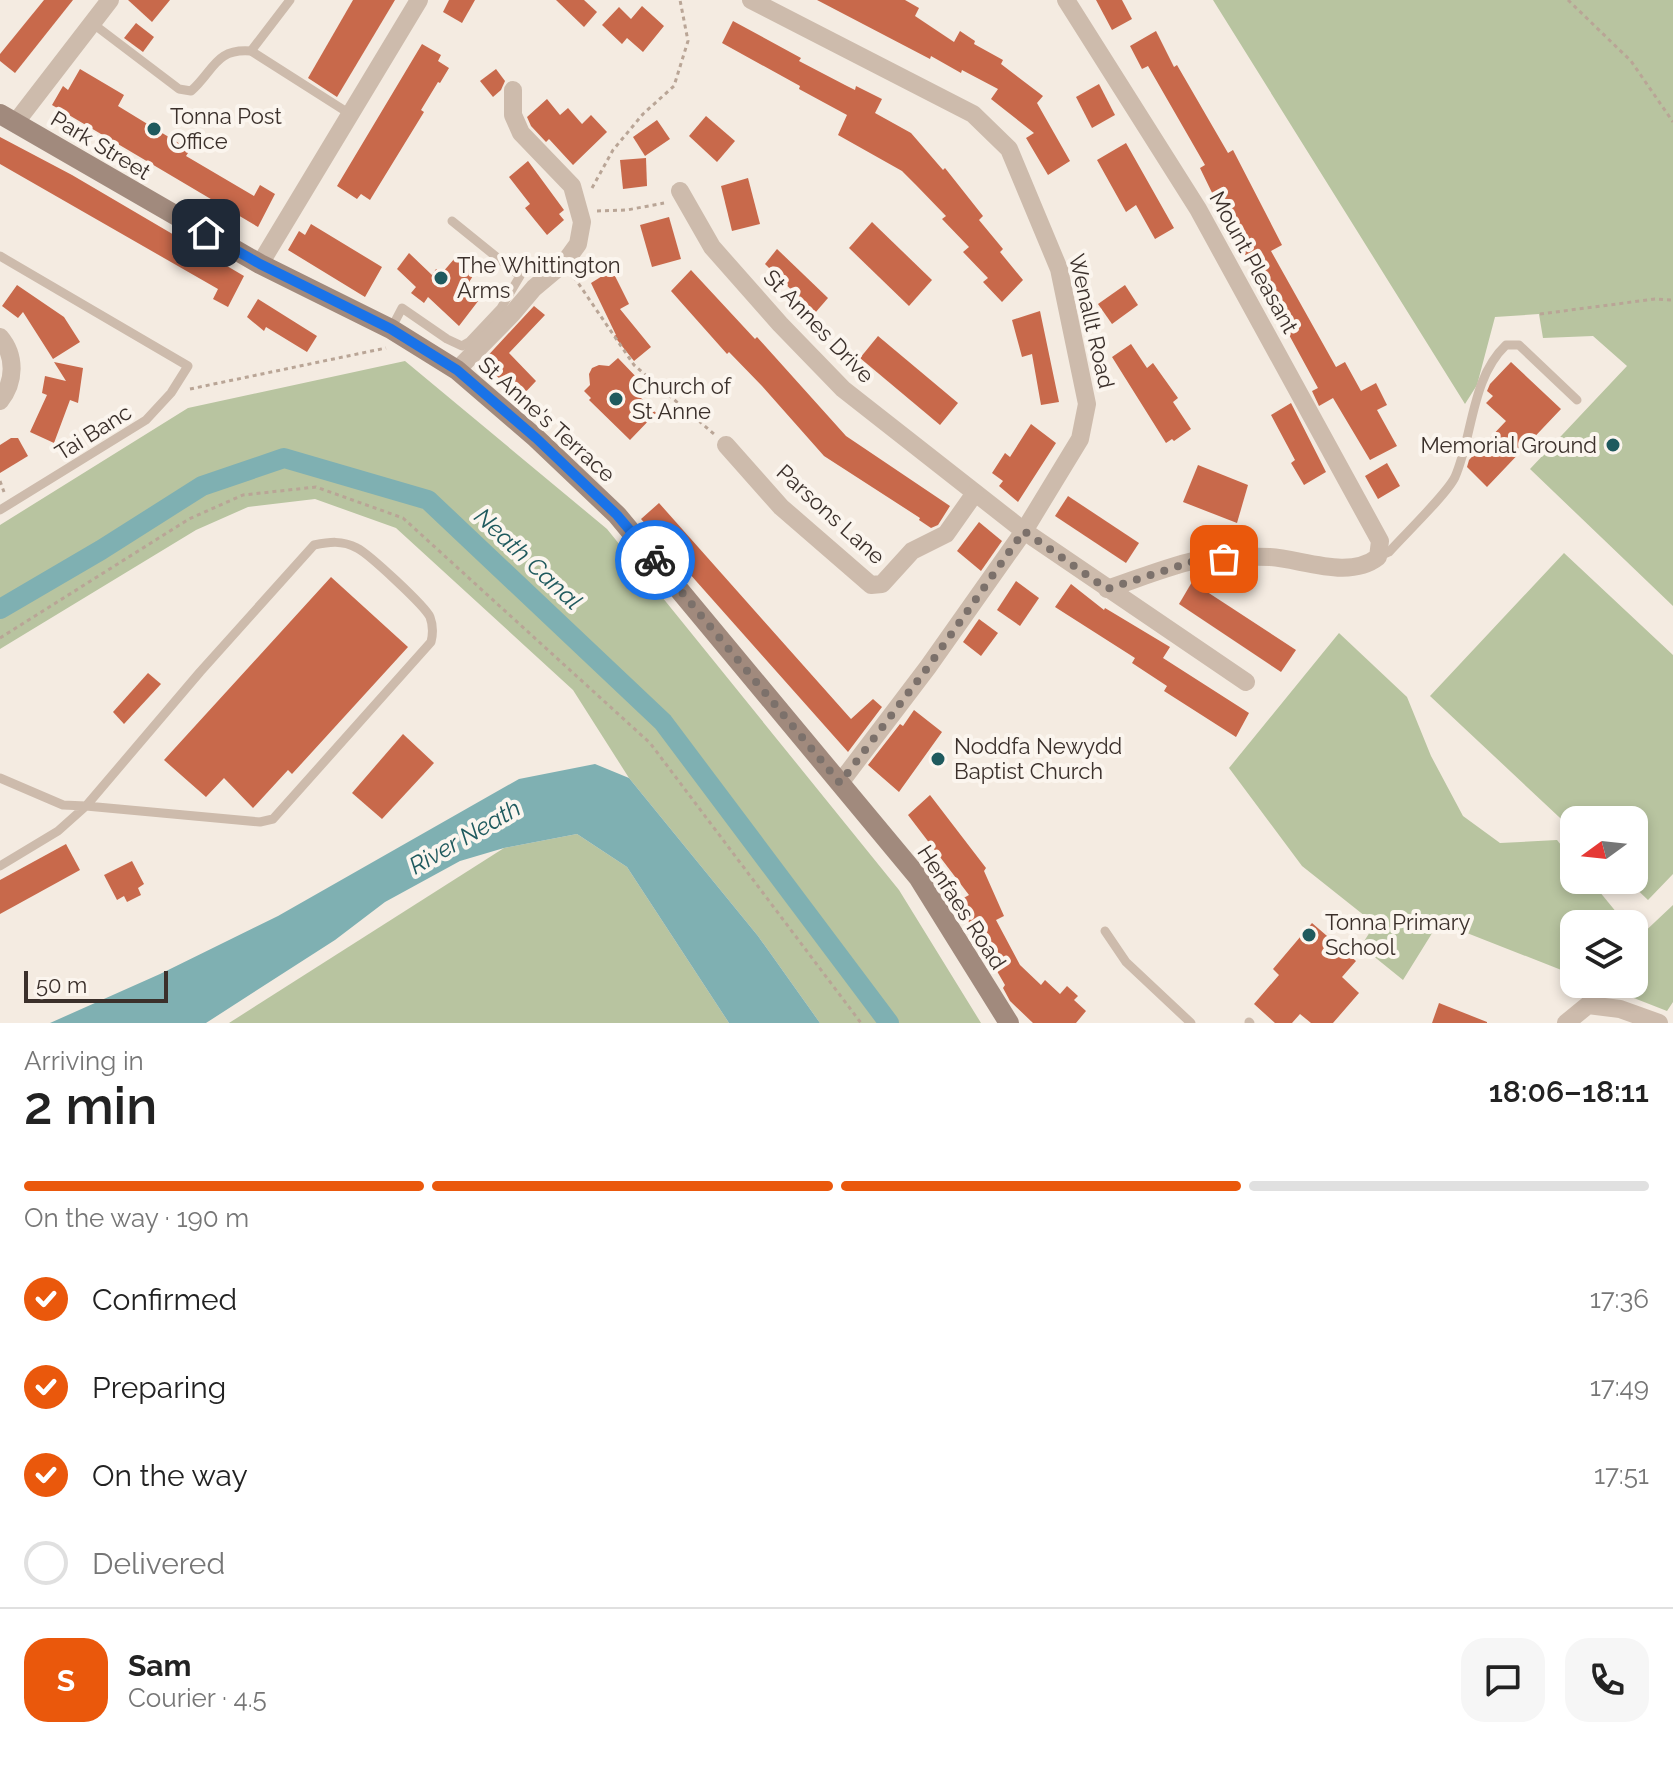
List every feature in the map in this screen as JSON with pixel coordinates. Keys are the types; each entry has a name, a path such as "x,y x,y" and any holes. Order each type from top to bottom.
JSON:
{"main road":[{"name":"Park Street","path":"8,118 260,264 347,307"},
{"name":"St Anne's Terrace","path":"347,307 391,329 457,370 536,438 617,515 840,783"},
{"name":"Henfaes Road","path":"840,783 918,877 1009,1023"}],"street":[{"path":"8,118 110,0"},
{"path":"260,264 419,0"},
{"name":"Wenallt Road","path":"751,0 973,114 1009,149 1059,269 1087,404 1080,439 1024,531 928,667 840,783"},
{"name":"Mount Pleasant","path":"1066,0 1205,222 1363,506 1380,541 1378,557"},
{"path":"457,370 541,281 565,262 578,244 582,222 572,186 521,133 513,115 513,90"},
{"name":"St Annes Drive","path":"680,191 712,247 833,379 1024,531 1246,682"},
{"path":"0,337 12,361 11,381 0,401"},
{"name":"Parsons Lane","path":"726,445 781,507 871,585 882,584 912,551 946,534 975,493"},
{"path":"1107,589 1201,559 1270,557 1336,567 1369,564 1378,557"},
{"path":"1566,1023 1588,1005 1620,1009 1659,1023"}],"lane":[{"path":"251,51 290,0"},
{"path":"92,23 179,89 191,91 220,57 232,50 251,51 350,114"},
{"path":"391,329 402,308 462,346 501,308 520,276 452,221"},
{"name":"Tai Banc","path":"0,256 188,366 171,393 146,420 0,510"},
{"path":"1378,557 1389,552 1454,480 1481,386 1498,353 1506,345 1519,345 1577,400"},
{"path":"0,778 63,805 86,806 260,822 273,819 431,642 433,634 429,615 380,563 355,547 334,541 314,545 86,806 58,831 0,866"},
{"path":"1105,931 1126,962 1191,1023"}],"path":[{"path":"579,212 613,150 643,114 674,86 688,41 680,0"},
{"path":"1568,0 1631,61 1673,122"},
{"path":"615,210 661,205 680,191"},
{"path":"565,262 634,365 726,445"},
{"path":"1540,314 1655,299 1673,300"},
{"path":"171,393 413,343"},
{"path":"0,638 189,519 243,495 316,487 403,518 650,743 861,1023"}],"green space":[{"path":"1213,0 1673,0 1673,606 1530,469 1627,366 1593,336 1543,338 1539,314 1495,317 1477,385 1465,404"},
{"path":"405,361 607,529 899,890 981,1023 820,1023 758,936 629,778 573,690 396,528 315,499 248,507 196,530 0,649 0,525 188,408"},
{"path":"1564,553 1673,655 1673,874 1648,900 1642,894 1648,894 1648,806 1560,806 1560,818 1430,696"},
{"path":"1339,633 1407,697 1431,756 1463,816 1500,843 1557,840 1560,844 1560,894 1601,894 1615,910 1560,910 1560,970 1439,922 1403,980 1361,946 1375,924 1302,866 1229,768"},
{"path":"577,834 627,867 729,1023 229,1023 504,848"},
{"path":"1673,905 1673,1002 1667,1011 1634,998 1648,998 1648,929"}],"water":[{"name":"River Neath","path":"595,764 629,778 758,936 820,1023 729,1023 627,867 577,834 504,848 460,861 385,902 335,940 206,1023 50,1023 278,916 519,779"}],"building":[{"path":"44,0 73,0 15,73 0,61 0,54"},
{"path":"128,0 170,0 152,22"},
{"path":"353,0 395,0 337,97 308,78"},
{"path":"449,0 475,0 462,23 443,12"},
{"path":"556,0 584,0 597,12 584,27"},
{"path":"817,0 905,0 919,8 915,16 954,42 960,31 975,41 974,44 1003,60 1001,64 1043,96 1037,103 1070,161 1048,175 1026,138 1034,133 991,99 998,89 931,56 930,59"},
{"path":"1096,0 1122,0 1132,19 1112,30"},
{"path":"642,6 664,26 643,52 627,38 622,44 602,25 619,7 631,19"},
{"path":"733,21 801,58 799,61 855,90 856,86 882,99 875,113 911,133 943,170 945,168 983,216 979,220 1023,280 1002,302 983,282 988,278 963,252 969,247 942,219 946,216 915,184 902,171 838,135 847,115 722,43"},
{"path":"136,23 154,37 143,52 124,38"},
{"path":"1156,31 1174,67 1177,65 1228,153 1233,150 1282,245 1271,251 1336,367 1345,362 1361,391 1376,383 1387,405 1377,410 1397,446 1370,460 1333,398 1319,406 1312,391 1318,388 1217,203 1200,168 1205,165 1148,66 1142,69 1130,46"},
{"path":"422,44 441,55 438,61 449,68 421,110 424,112 370,200 361,194 357,199 337,186"},
{"path":"80,69 124,95 118,106 190,150 186,156 254,196 260,185 275,194 258,227 52,105 63,86 68,90"},
{"path":"496,69 505,81 493,97 480,81"},
{"path":"1099,84 1115,115 1092,128 1076,97"},
{"path":"547,99 560,115 568,108 582,124 591,115 607,132 573,165 549,139 546,142 527,117"},
{"path":"706,116 735,141 717,162 689,136"},
{"path":"657,120 670,139 645,156 633,137"},
{"path":"0,137 72,175 244,276 228,307 213,299 218,289 0,164"},
{"path":"1126,143 1174,228 1155,239 1136,205 1126,212 1097,160"},
{"path":"646,158 647,186 623,189 620,160"},
{"path":"528,161 564,210 559,214 564,220 547,235 525,208 530,204 509,177"},
{"path":"748,178 760,224 732,231 721,186"},
{"path":"669,217 681,259 652,267 640,225"},
{"path":"872,222 932,280 909,306 849,248"},
{"path":"311,224 382,267 365,297 288,250 299,231 305,235"},
{"path":"777,249 828,298 815,313 765,264"},
{"path":"409,253 432,275 436,269 442,273 455,258 474,274 468,284 482,296 459,326 428,297 424,303 411,293 416,287 397,269"},
{"path":"612,270 629,304 620,309 651,347 634,361 614,336 591,283"},
{"path":"691,270 755,339 757,337 846,436 950,506 938,525 931,528 824,456 671,291"},
{"path":"17,285 64,317 80,342 53,359 23,312 18,318 2,306"},
{"path":"1125,285 1138,305 1112,324 1098,304"},
{"path":"258,299 317,336 307,352 266,327 264,331 247,317"},
{"path":"534,306 545,315 509,353 536,381 520,398 482,362"},
{"path":"1040,311 1059,402 1041,405 1032,354 1022,357 1012,320"},
{"path":"878,336 958,403 940,425 860,358"},
{"path":"1131,344 1147,368 1153,363 1178,398 1173,402 1191,429 1174,441 1172,439 1166,443 1112,357"},
{"name":"Church of St Anne","path":"618,358 641,382 633,390 656,413 630,440 589,400 591,398 584,391 590,385 592,368 609,366"},
{"path":"54,362 83,368 78,403 70,400 54,443 30,432 47,395 42,393 45,376 66,381"},
{"path":"1511,362 1561,409 1487,487 1467,467 1469,460 1506,421 1486,403 1493,396 1487,391"},
{"path":"1291,403 1326,472 1304,485 1291,463 1295,460 1271,415"},
{"path":"1031,424 1056,443 1018,502 999,486 1003,481 992,473 1005,453 1010,457"},
{"path":"11,438 18,438 28,456 0,473 0,445"},
{"path":"1387,463 1400,486 1378,499 1365,476"},
{"path":"1198,465 1248,485 1237,523 1183,502"},
{"path":"1068,496 1139,543 1126,563 1055,516"},
{"path":"659,503 851,719 873,699 882,707 848,752 641,519"},
{"path":"979,522 1002,541 981,571 957,551"},
{"path":"331,577 408,647 292,774 288,770 253,808 224,778 206,797 164,760"},
{"path":"1016,581 1039,598 1020,626 997,610"},
{"path":"1192,582 1296,650 1281,672 1179,604"},
{"path":"1071,584 1104,610 1170,647 1163,658 1249,713 1236,737 1164,691 1167,686 1132,663 1135,658 1055,607"},
{"path":"979,619 998,633 981,656 963,642"},
{"path":"148,673 161,684 124,724 113,712"},
{"path":"914,710 942,732 899,792 868,765"},
{"path":"403,734 434,763 382,819 352,793"},
{"path":"930,795 986,868 984,871 1004,916 996,920 1020,965 1041,985 1045,980 1060,994 1067,986 1078,996 1074,1000 1086,1011 1076,1023 1033,1023 1010,1001 1003,988 1005,985 964,914 967,913 960,900 969,895 908,815"},
{"path":"66,844 80,870 0,914 0,880"},
{"path":"132,861 144,884 138,888 141,895 127,902 124,896 117,900 104,875"},
{"path":"1312,923 1356,961 1342,977 1359,993 1333,1023 1311,1023 1300,1014 1292,1023 1275,1023 1254,1004 1279,975 1273,969"},
{"path":"1439,1003 1487,1022 1487,1023 1432,1023"}],"waterway":[{"name":"Neath Canal","path":"0,609 202,486 284,458 428,500 663,722 889,1023"}],"way so far":[{"path":"655,560 840,783 928,667 1024,531 1107,589 1201,559 1224,559"}],"place":[{"name":"Tonna Post Office","path":"154,129"},
{"name":"The Whittington Arms","path":"441,278"},
{"name":"Church of St Anne","path":"616,399"},
{"name":"Memorial Ground","path":"1613,445"},
{"name":"Noddfa Newydd Baptist Church","path":"938,759"},
{"name":"Tonna Primary School","path":"1309,935"}],"route":[{"path":"206,233 260,264 391,329 457,370 536,438 617,515 655,560"}]}
